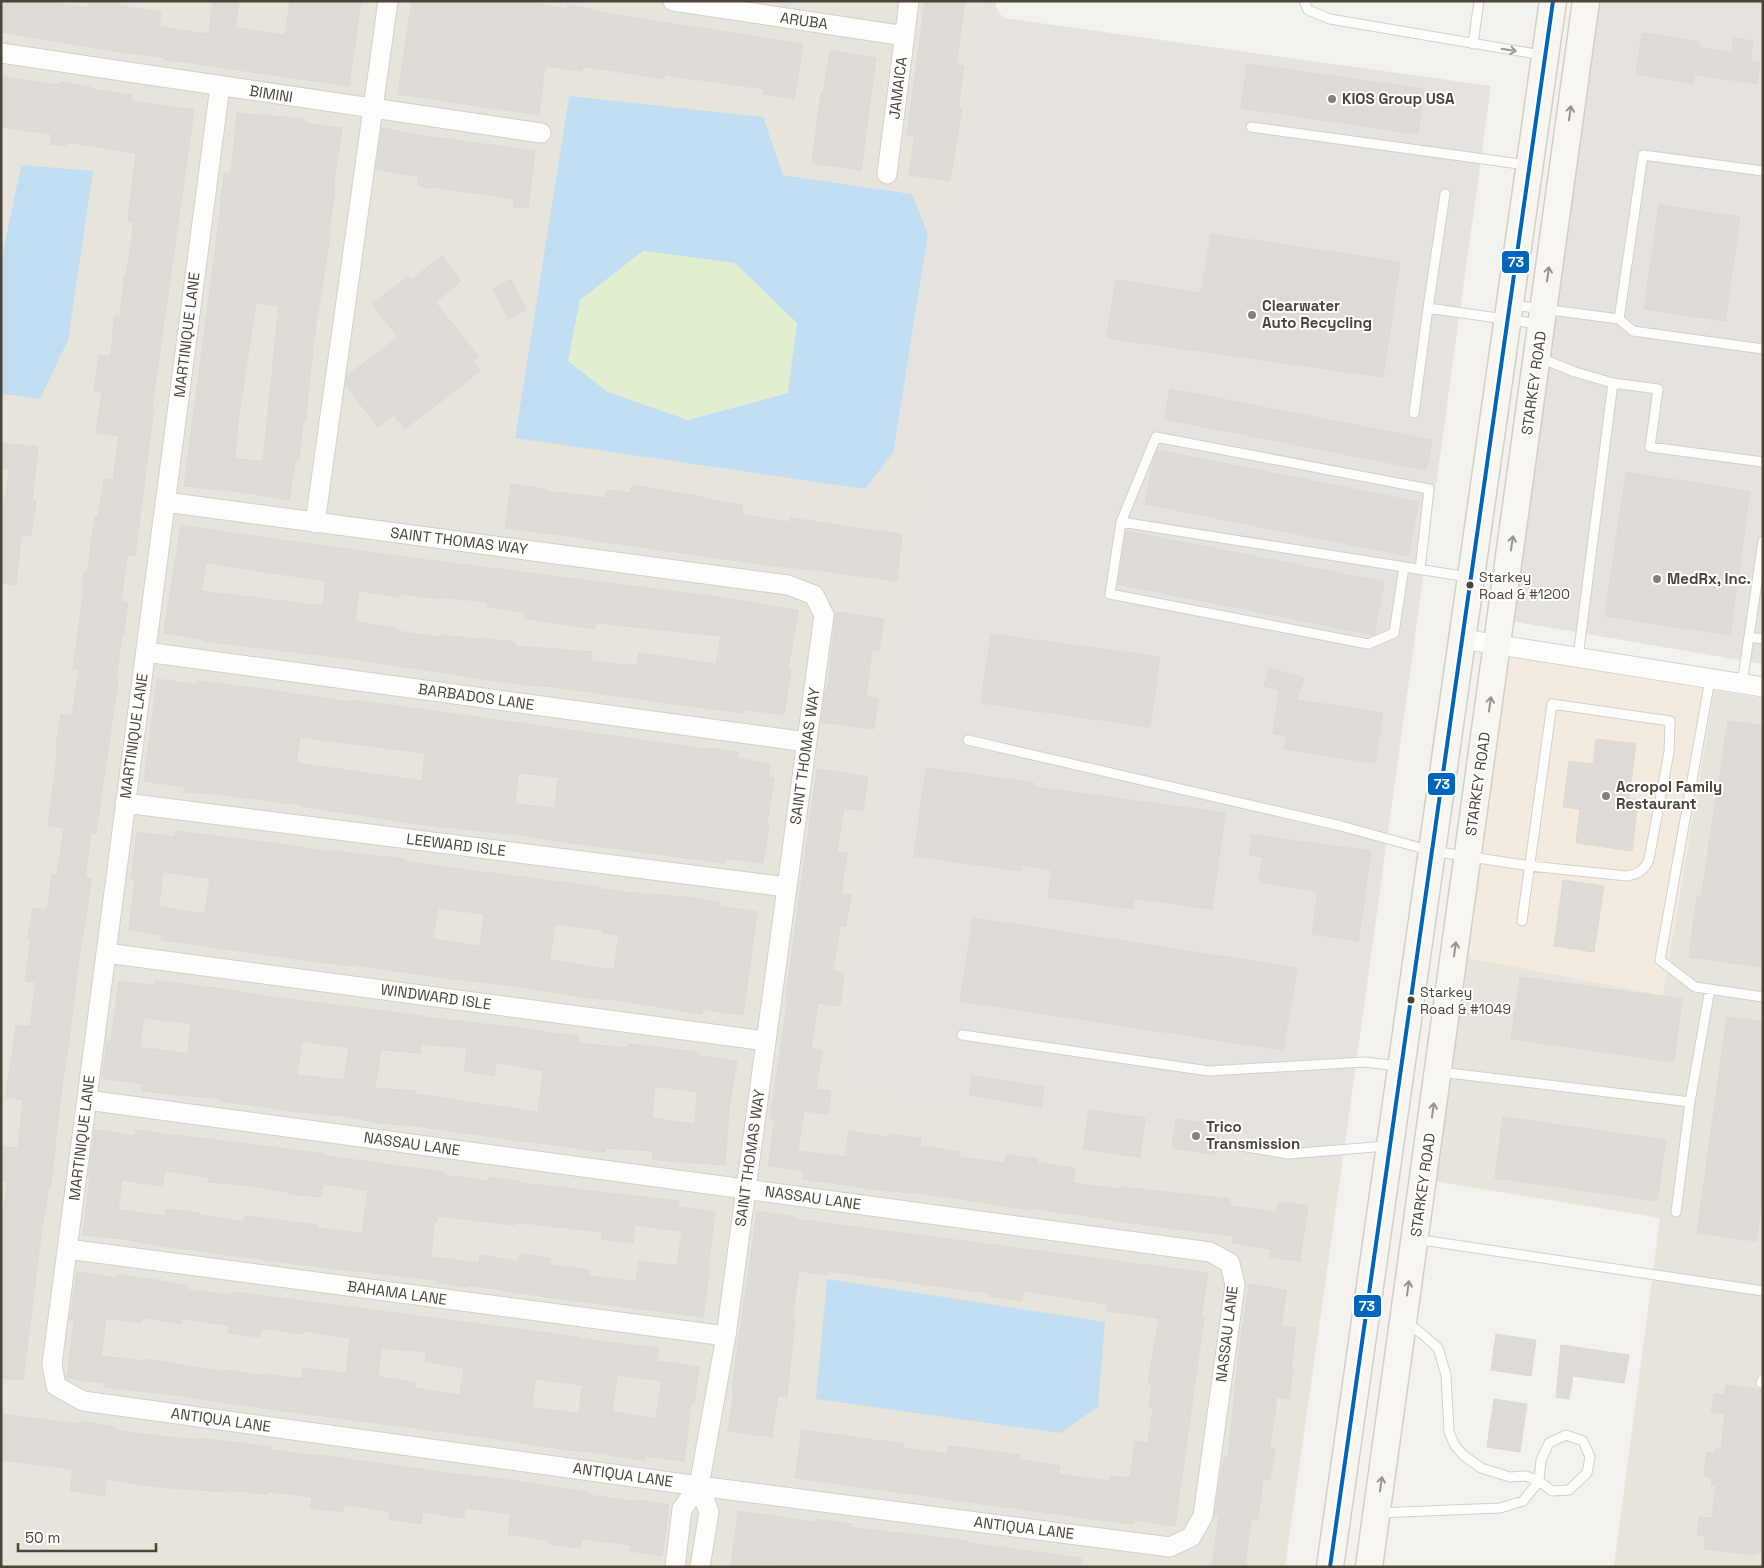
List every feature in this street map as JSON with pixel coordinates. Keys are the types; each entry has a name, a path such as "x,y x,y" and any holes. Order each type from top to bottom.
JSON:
{"main road":[{"path":"1330,1567 1553,1"},
{"name":"STARKEY ROAD","path":"1369,1567 1586,1"}],"street":[{"path":"315,522 388,1"},
{"name":"ARUBA","path":"673,1 905,36"},
{"name":"JAMAICA","path":"888,174 910,1"},
{"name":"BIMINI","path":"1,53 541,133"},
{"name":"MARTINIQUE LANE","path":"56,1386 52,1364 220,86"},
{"name":"SAINT THOMAS WAY","path":"165,502 788,585 814,596 824,615 726,1336 698,1486"},
{"path":"1462,639 1763,687"},
{"name":"BARBADOS LANE","path":"146,652 807,742"},
{"name":"LEEWARD ISLE","path":"125,803 787,886"},
{"name":"WINDWARD ISLE","path":"106,953 766,1042"},
{"name":"NASSAU LANE","path":"86,1100 1210,1252 1230,1263 1235,1285 1203,1516 1191,1537"},
{"name":"BAHAMA LANE","path":"67,1249 726,1336"},
{"name":"ANTIQUA LANE","path":"56,1386 82,1401 698,1486 1170,1547 1191,1537"},
{"path":"675,1567 682,1509 698,1486"},
{"path":"698,1486 709,1512 700,1567"}],"lane":[{"path":"1304,1 1308,10 1330,19 1545,56"},
{"path":"1473,44 1478,1"},
{"path":"1252,126 1529,166"},
{"path":"1619,319 1643,155 1763,171"},
{"path":"1414,413 1445,194"},
{"path":"1428,308 1508,312 1543,317 1619,319 1633,331 1763,349"},
{"path":"1508,312 1543,317"},
{"path":"1537,357 1575,372 1613,383 1658,389 1650,446 1763,462"},
{"path":"1578,657 1613,383"},
{"path":"1404,567 1394,632 1368,644 1110,594 1121,522 1156,437 1429,489 1420,570"},
{"path":"1121,522 1471,577"},
{"path":"1742,684 1763,541"},
{"path":"1749,637 1763,639"},
{"path":"1710,678 1660,960 1695,987 1763,997"},
{"path":"968,740 1341,826 1432,851 1530,866 1627,876 1642,872 1647,865 1669,752 1670,721 1552,704 1530,866 1522,921"},
{"path":"1676,1212 1690,1102 1710,989"},
{"path":"962,1035 1210,1071 1364,1062 1401,1066"},
{"path":"1438,1072 1690,1102"},
{"path":"1235,1145 1288,1154 1390,1146"},
{"path":"1415,1239 1763,1291"},
{"path":"1377,1513 1500,1508 1523,1501 1539,1481 1540,1460 1549,1443 1566,1436 1583,1441 1590,1457 1587,1473 1569,1490 1552,1491 1539,1481 1526,1476 1510,1477 1481,1468 1463,1455 1454,1444 1449,1432 1446,1375 1438,1348 1404,1320"}],"shaded area":[{"path":"1,1 981,1 954,201 921,217 912,194 783,175 569,96 515,438 893,451 895,442 919,480 834,1086 1344,1151 1285,1567 1,1567 1,394 40,399 21,165 1,262"},
{"path":"981,1 996,1 996,7 1003,18 1491,86 1344,1151 834,1086 919,480 895,442 928,234 921,217 954,201"},
{"path":"1595,1 1763,1 1763,664 1511,621"},
{"path":"1506,657 1714,690 1663,995 1464,957"},
{"path":"1714,690 1763,698 1763,1567 1614,1567 1660,1218 1433,1181 1464,957 1663,995"}],"green space":[{"path":"643,251 735,263 797,323 789,393 688,420 608,392 568,361 580,300"},
{"path":"1,1561 52,1567 1,1567"}],"water":[{"path":"569,96 763,117 783,175 912,194 928,234 894,451 865,489 515,438","holes":["643,251 735,263 797,323 788,393 688,420 608,392 568,361 580,300"]},
{"path":"21,165 93,171 68,340 40,399 1,394 1,262"},
{"path":"827,1279 1105,1322 1098,1407 1060,1433 816,1399"}],"building":[{"path":"1,1 40,1 88,8 89,1 120,1 120,6 161,12 159,27 209,34 213,1 239,1 235,28 285,35 290,1 361,1 349,86 163,59 163,57 1,32"},
{"path":"412,1 521,1 567,9 567,6 803,44 794,99 763,94 764,89 665,75 664,79 583,66 582,71 545,66 539,115 398,94"},
{"path":"925,1 965,1 956,65 964,66 958,108 962,108 950,181 909,175 915,136 907,135"},
{"path":"1642,33 1699,42 1699,48 1732,53 1734,38 1753,41 1750,61 1760,63 1757,84 1695,74 1693,83 1636,74"},
{"path":"830,51 876,58 861,170 812,163 821,92 823,93"},
{"name":"KIOS Group USA","path":"1247,64 1424,89 1418,134 1241,108"},
{"path":"1,77 59,85 59,82 90,87 90,89 132,95 131,101 194,110 152,407 154,407 135,556 127,555 121,602 128,603 122,635 116,681 118,681 96,833 91,832 85,878 91,879 59,1108 51,1185 49,1185 41,1235 23,1380 1,1378 1,1225 8,1181 1,1180 1,1147 18,1148 23,1100 6,1097 16,1025 30,1027 36,982 25,981 31,940 28,939 33,908 47,910 52,874 57,875 64,828 48,826 58,748 56,748 61,714 72,716 79,670 73,669 84,590 82,589 84,573 87,573 95,517 98,518 104,479 113,480 119,436 96,433 102,392 94,391 99,355 111,356 114,316 120,316 134,222 128,222 136,153 66,142 66,146 50,144 52,134 1,127"},
{"path":"237,113 305,119 305,123 342,128 333,189 335,189 329,231 331,231 312,350 305,422 303,421 299,461 295,461 289,500 243,492 184,486 224,173 231,174","holes":["256,303 279,306 263,461 235,459 238,420"]},
{"path":"382,128 418,135 535,151 528,208 513,207 514,199 418,186 419,177 376,169"},
{"path":"1659,205 1740,217 1725,321 1644,309"},
{"name":"Clearwater Auto Recycling","path":"1211,234 1400,262 1383,377 1107,338 1116,280 1201,293"},
{"path":"442,256 461,281 435,302 478,356 473,361 480,371 405,429 394,415 378,427 346,386 347,376 398,337 372,304 408,277 411,280"},
{"path":"511,279 526,310 508,319 493,289"},
{"path":"1170,389 1432,440 1426,470 1164,419"},
{"path":"1,443 38,447 32,501 36,501 31,536 21,535 16,585 1,583 1,497 6,498 9,469 1,468"},
{"path":"1157,450 1419,502 1408,556 1145,504"},
{"path":"1626,472 1750,492 1730,635 1605,616"},
{"path":"511,484 545,489 545,491 606,498 607,490 630,493 632,485 743,505 742,515 790,522 791,518 902,534 897,581 774,566 505,528"},
{"path":"181,525 404,557 718,597 798,610 788,669 791,670 784,715 743,709 743,713 554,687 517,684 360,660 203,641 203,639 164,633","holes":["206,563 326,581 323,606 201,591","359,591 399,597 400,594 488,602 487,607 525,612 525,618 595,629 596,623 721,636 716,664 639,653 637,666 591,661 592,652 514,646 515,642 483,638 483,640 442,635 442,638 397,631 397,629 355,621"]},
{"path":"1126,531 1384,582 1374,635 1118,584"},
{"path":"836,612 884,619 879,651 872,650 866,697 878,699 874,729 821,722 825,691 827,692"},
{"path":"991,634 1160,657 1150,727 981,703"},
{"path":"1269,668 1304,678 1297,700 1383,713 1375,763 1284,749 1286,736 1273,734 1279,690 1264,686"},
{"path":"157,679 197,685 198,681 353,702 354,700 738,752 737,758 770,764 768,777 774,778 763,863 726,858 725,863 537,837 418,824 301,805 216,794 184,792 185,787 144,781","holes":["300,737 425,753 422,781 296,763","518,773 558,777 555,808 515,804"]},
{"path":"1728,721 1763,726 1763,967 1689,957 1697,896 1701,897"},
{"path":"1596,739 1636,744 1629,798 1638,800 1632,851 1576,843 1580,809 1563,807 1569,761 1593,764"},
{"path":"926,768 1034,783 1034,787 1225,813 1212,909 1134,898 1133,909 1048,897 1052,870 1022,865 1022,871 914,856"},
{"path":"817,769 868,777 863,811 844,808 837,852 847,853 841,894 851,895 846,926 840,925 833,971 844,973 840,1006 818,1003 811,1049 822,1051 816,1089 831,1091 828,1114 804,1111 798,1151 845,1157 849,1131 888,1137 889,1134 921,1138 920,1146 959,1152 958,1157 1005,1163 1007,1154 1038,1159 1037,1163 1075,1168 1073,1183 1230,1199 1229,1206 1277,1212 1278,1202 1308,1206 1300,1261 1270,1257 1271,1249 1232,1243 1233,1236 1031,1208 1031,1210 913,1192 873,1189 803,1179 804,1171 768,1166 775,1119 770,1118 788,999 786,998"},
{"path":"176,831 295,846 333,853 333,851 405,859 404,861 601,887 601,889 686,897 719,902 718,906 757,912 743,1015 703,1009 702,1014 626,1001 589,998 351,964 351,966 319,962 161,940 162,935 129,930 135,879 131,878 137,832 175,837","holes":["163,872 210,878 205,914 159,907","438,908 484,914 480,946 433,939","555,924 602,930 602,933 619,935 614,970 550,960"]},
{"path":"1252,835 1371,851 1358,941 1312,934 1318,891 1259,882 1263,857 1249,855"},
{"path":"1563,880 1604,886 1594,952 1554,946"},
{"path":"973,918 1297,968 1283,1050 960,1001"},
{"path":"1520,977 1682,999 1674,1062 1511,1039"},
{"path":"119,981 155,986 156,981 579,1036 578,1043 628,1048 628,1044 699,1053 698,1056 737,1061 729,1109 725,1165 652,1159 654,1151 606,1148 605,1152 220,1101 221,1099 142,1091 142,1084 102,1078 107,1041 111,1041","holes":["143,1018 191,1023 188,1054 140,1047","302,1041 349,1048 344,1080 297,1075","421,1044 467,1048 464,1071 494,1076 496,1062 543,1071 538,1112 415,1094 415,1091 375,1088 381,1050 420,1053","655,1086 697,1092 695,1124 652,1118"]},
{"path":"1727,1017 1763,1022 1763,1194 1756,1241 1697,1233"},
{"path":"972,1076 1044,1087 1041,1107 969,1095"},
{"path":"1089,1110 1145,1118 1140,1157 1083,1149"},
{"path":"1503,1117 1666,1140 1657,1201 1495,1178"},
{"name":"Trico Transmission","path":"1176,1119 1220,1125 1216,1155 1172,1148"},
{"path":"95,1130 135,1136 136,1130 326,1154 326,1156 443,1172 443,1175 489,1181 489,1177 521,1183 678,1201 677,1207 715,1212 703,1317 469,1285 468,1287 437,1283 438,1280 319,1267 83,1235 90,1178 88,1178","holes":["165,1171 209,1177 208,1182 242,1185 289,1192 289,1194 321,1197 323,1184 368,1190 362,1233 317,1228 317,1225 245,1216 244,1222 166,1209 165,1216 118,1210 122,1180 162,1186","437,1216 515,1225 515,1222 602,1232 601,1239 633,1243 635,1225 682,1231 677,1266 639,1261 636,1281 589,1276 589,1270 550,1265 551,1258 520,1254 519,1262 480,1255 479,1263 431,1257 434,1221 436,1222"]},
{"path":"757,1211 795,1217 795,1219 1208,1273 1201,1318 1204,1318 1175,1526 1134,1520 1134,1524 1093,1519 795,1478 802,1430 904,1444 903,1448 947,1454 949,1446 1020,1455 1019,1460 1060,1466 1059,1474 1109,1481 1110,1476 1130,1478 1135,1441 1148,1443 1153,1408 1149,1407 1152,1384 1148,1383 1159,1318 1107,1311 1108,1304 1023,1291 1022,1301 989,1296 989,1293 828,1271 827,1275 799,1271 792,1319 795,1319 787,1397 778,1396 772,1437 728,1431 734,1391 732,1390 736,1358"},
{"path":"77,1272 117,1278 118,1275 188,1286 188,1290 234,1295 234,1292 659,1348 657,1361 699,1367 694,1403 691,1403 684,1461 645,1456 645,1460 609,1455 610,1453 567,1450 484,1437 105,1387 105,1383 67,1378 74,1321 70,1320","holes":["142,1317 181,1324 182,1319 229,1325 228,1333 260,1337 262,1328 303,1334 304,1331 350,1338 346,1373 303,1368 302,1379 225,1370 224,1372 147,1359 147,1361 101,1356 106,1318 142,1323","381,1348 427,1352 425,1361 464,1368 460,1395 414,1388 415,1383 378,1377","617,1375 662,1381 656,1419 612,1412","535,1379 582,1385 579,1414 532,1407"]},
{"path":"1249,1284 1287,1290 1281,1326 1296,1328 1289,1399 1277,1397 1270,1448 1275,1449 1270,1480 1263,1479 1258,1519 1251,1518 1245,1567 1212,1567 1219,1514 1215,1513 1224,1457 1228,1458 1239,1353"},
{"path":"1496,1334 1536,1340 1531,1376 1491,1370"},
{"path":"1561,1345 1629,1355 1624,1383 1573,1376 1569,1399 1556,1397"},
{"path":"1726,1385 1763,1390 1763,1550 1755,1555 1704,1549 1705,1536 1697,1536 1699,1517 1712,1518 1716,1486 1711,1485 1712,1478 1704,1476 1707,1452 1715,1454 1716,1449 1721,1449 1725,1414 1711,1412 1714,1394 1724,1395"},
{"path":"1494,1399 1527,1404 1520,1452 1487,1447"},
{"path":"1,1414 80,1424 81,1421 115,1427 115,1430 158,1436 198,1440 198,1438 272,1447 271,1450 508,1480 588,1492 588,1495 669,1505 662,1556 630,1551 631,1545 582,1539 580,1548 548,1544 548,1540 508,1534 511,1514 465,1508 464,1518 423,1512 421,1524 389,1519 390,1511 344,1505 343,1512 310,1508 312,1497 267,1491 267,1494 158,1487 107,1479 104,1496 70,1490 73,1469 1,1460"},
{"path":"738,1511 817,1522 817,1519 851,1524 850,1527 968,1541 968,1543 1081,1558 1080,1567 793,1567 764,1563 763,1567 731,1565"}],"transit line":[{"name":"73","path":"1330,1567 1553,1"}],"place":[{"name":"KIOS Group USA","path":"1332,99"},
{"name":"Clearwater Auto Recycling","path":"1252,315"},
{"name":"MedRx, Inc.","path":"1657,579"},
{"name":"Starkey Road & #1200","path":"1470,585"},
{"name":"Acropol Family Restaurant","path":"1606,796"},
{"name":"Starkey Road & #1049","path":"1411,1000"},
{"name":"Trico Transmission","path":"1196,1136"}]}
